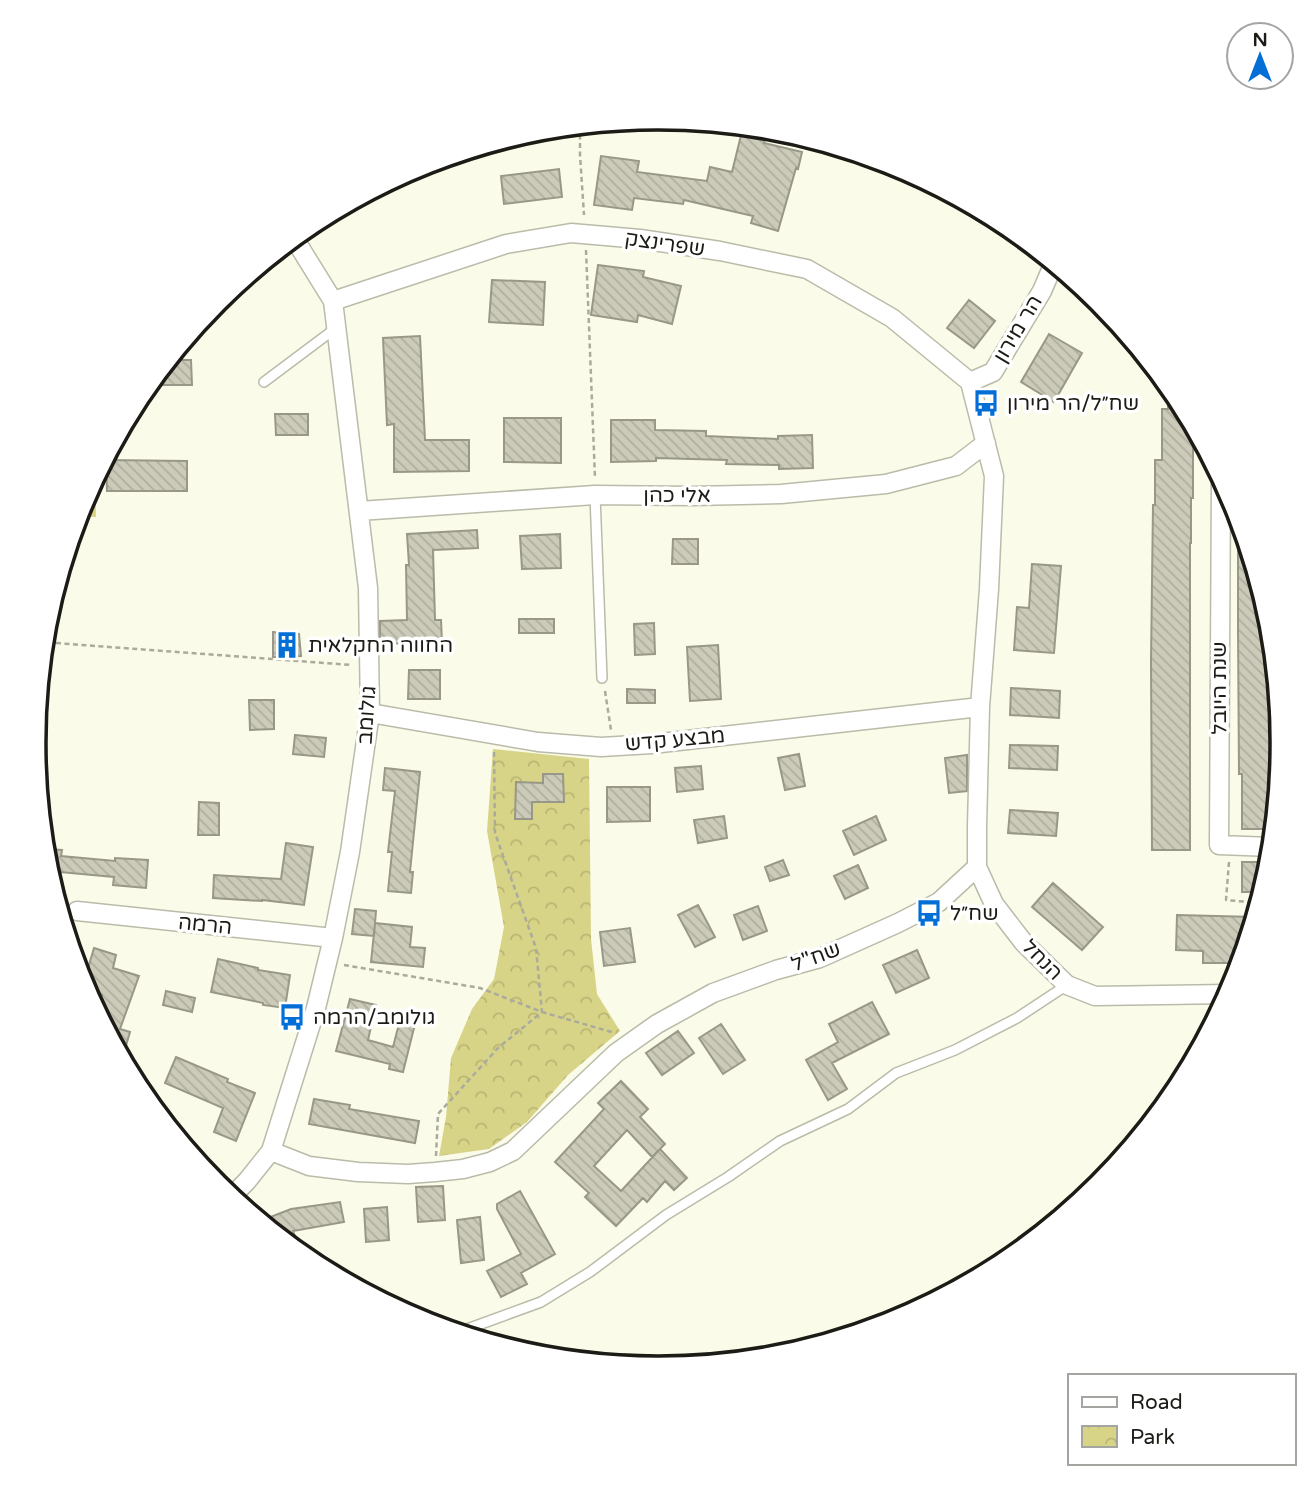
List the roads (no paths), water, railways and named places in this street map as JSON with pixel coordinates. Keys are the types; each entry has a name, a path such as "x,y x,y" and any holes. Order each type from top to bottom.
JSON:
{"street":[{"name":"שפרינצק","path":"333,301 506,244 571,233 640,239 720,251 807,269 892,318 970,382"},
{"name":"גולומב","path":"271,1151 316,1008 333,938 370,713 368,588 333,301 300,247"},
{"name":"הר מירון","path":"970,382 993,372 1042,291 1050,272"},
{"path":"970,382 995,476 980,707 977,867"},
{"name":"אלי כהן","path":"359,511 595,495 781,494 886,484 956,466 986,443"},
{"name":"שנת היובל","path":"1221,502 1219,845 1261,846"},
{"name":"מבצע קדש","path":"370,713 538,742 601,747 652,744 980,707"},
{"name":"הנחל","path":"977,867 994,904 1024,943 1067,985 1095,996 1216,994"},
{"name":"שח\"ל","path":"271,1151 309,1166 358,1172 435,1172 490,1162 513,1152 616,1053 657,1024 713,993 776,970 820,958 939,902 977,867"},
{"name":"הרמה","path":"77,911 333,938"},
{"path":"239,1189 271,1151"}],"lane":[{"path":"264,382 336,328"},
{"path":"595,495 603,678"},
{"path":"473,1327 541,1302 590,1272 666,1215 780,1141 848,1109 895,1073 955,1050 1017,1018 1067,985"}],"place":[{"name":"שח״ל/הר מירון","path":"986,403"},
{"name":"החווה החקלאית","path":"287,645"},
{"name":"שח״ל","path":"929,913"},
{"name":"גולומב/הרמה","path":"292,1017"}]}
